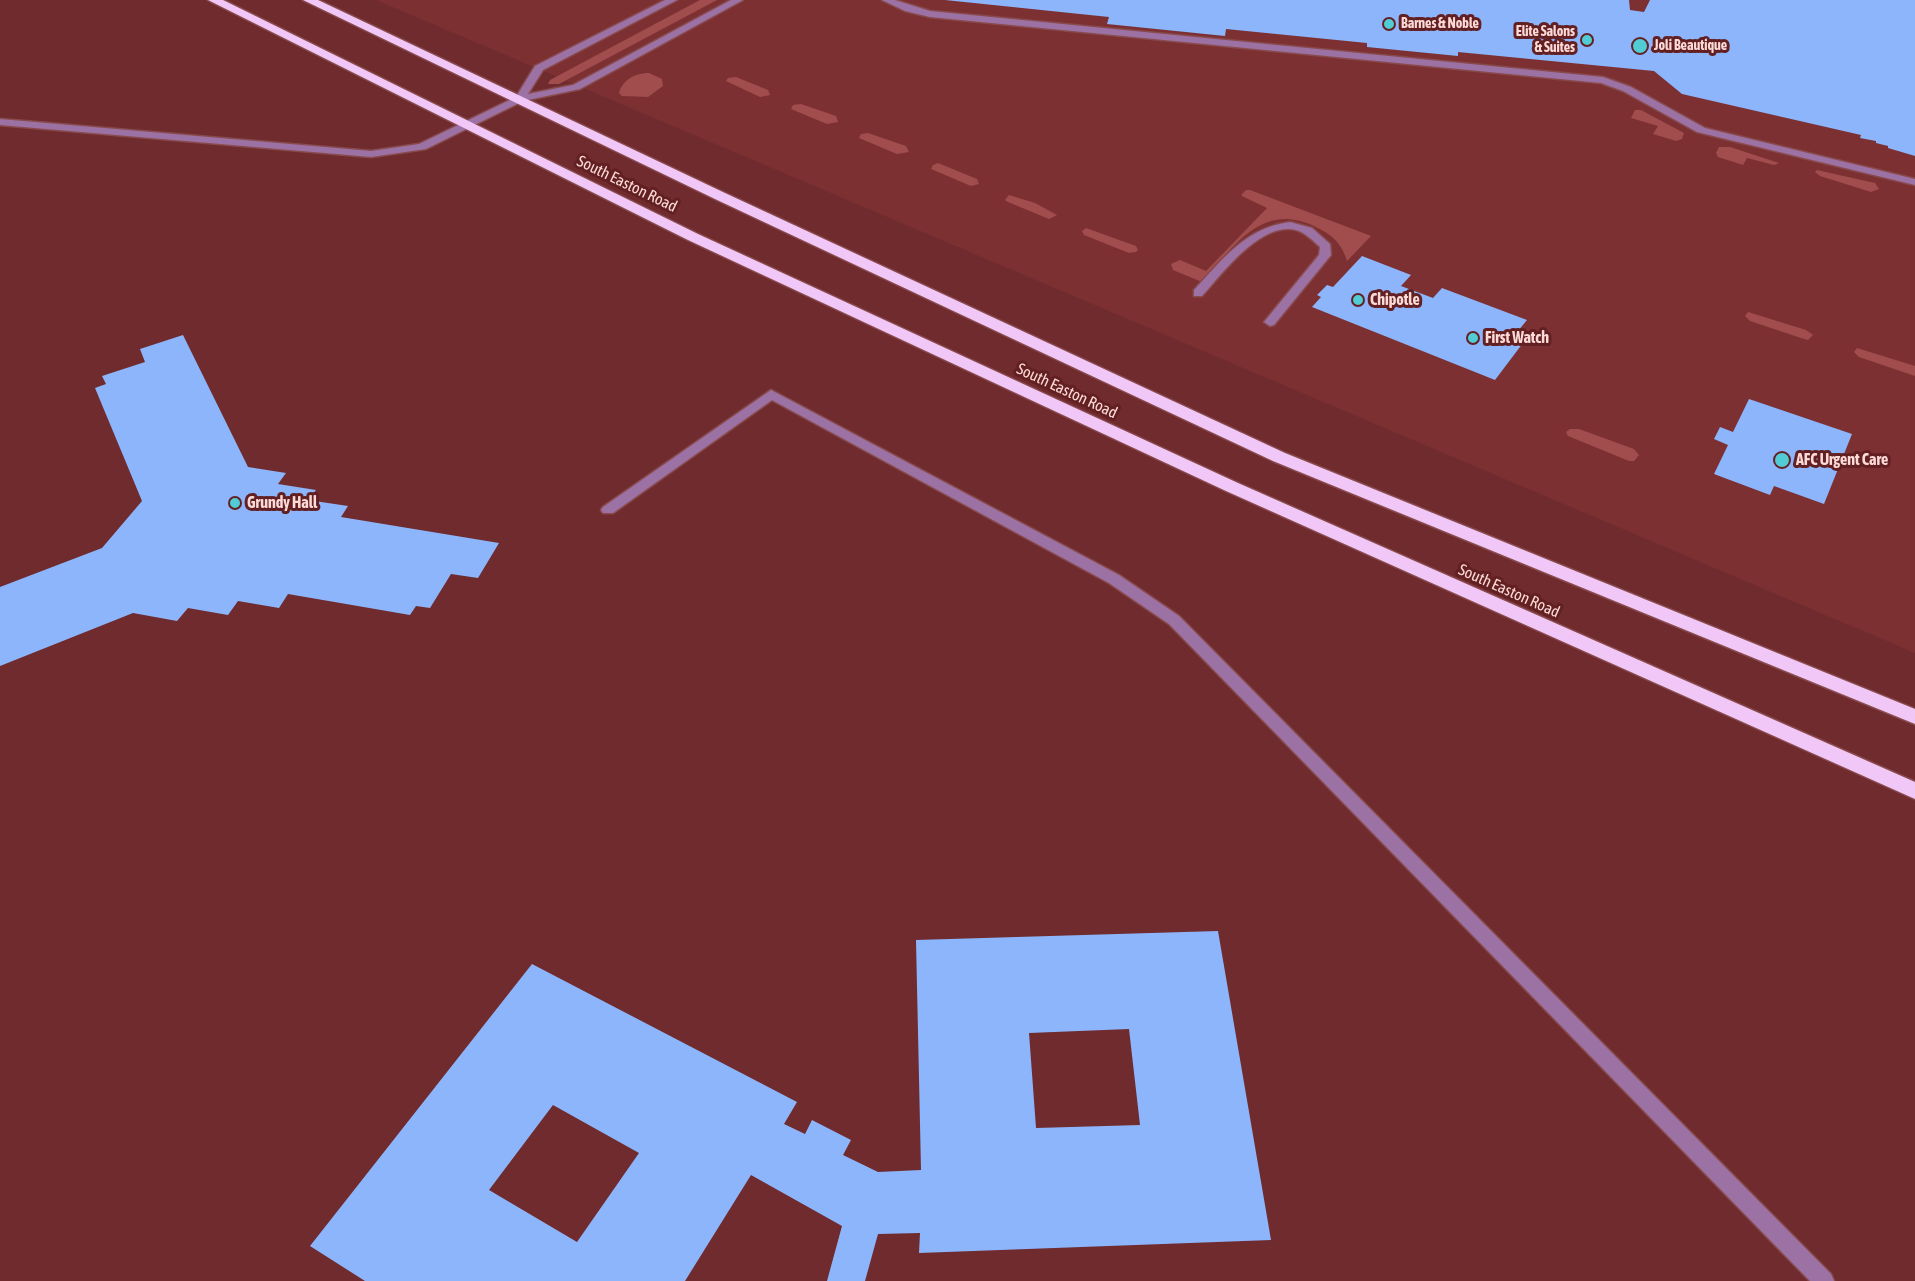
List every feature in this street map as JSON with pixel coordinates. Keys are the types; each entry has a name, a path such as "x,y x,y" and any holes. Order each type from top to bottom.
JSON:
{"highway":[{"name":"South Easton Road","path":"214,0 693,237 1221,482 1915,790"},
{"name":"South Easton Road","path":"309,0 720,196 1279,457 1915,717"}],"lane":[{"path":"520,99 539,68 672,0"},
{"path":"0,122 371,154 422,147 469,126 520,99 576,87 738,0"},
{"path":"887,0 908,9 930,14 1603,80 1627,89 1701,130 1915,182"},
{"path":"1198,293 1255,234 1276,226 1288,225 1306,230 1320,238 1326,246 1325,255 1270,322"},
{"path":"608,510 771,394 1114,579 1174,620 1824,1281"}],"shaded area":[{"path":"376,0 1915,0 1915,653"},
{"path":"700,0 717,0 559,84 548,84 550,80"},
{"path":"649,73 662,79 663,86 648,97 622,96 619,93 631,78"},
{"path":"736,77 768,90 770,95 760,97 726,81 728,78"},
{"path":"801,104 836,116 838,122 827,124 791,109 793,105"},
{"path":"1635,110 1641,110 1684,133 1682,139 1676,141 1653,134 1658,126 1631,118"},
{"path":"868,133 906,146 909,152 897,154 859,138 861,134"},
{"path":"1719,147 1730,147 1779,163 1774,165 1747,158 1743,165 1718,157 1716,153"},
{"path":"938,163 977,179 979,184 971,186 931,169"},
{"path":"1817,170 1875,183 1879,189 1871,192 1820,176 1815,172"},
{"path":"1246,190 1371,236 1347,261 1339,244 1326,233 1314,226 1295,220 1278,219 1250,232 1225,255 1202,282 1173,270 1171,264 1180,260 1206,271 1267,208 1241,195"},
{"path":"1009,195 1035,203 1057,215 1049,219 1008,202 1005,200"},
{"path":"1086,228 1136,246 1138,250 1129,253 1084,235 1082,231"},
{"path":"1748,312 1806,330 1813,335 1808,340 1750,321 1745,316"},
{"path":"1857,348 1915,366 1915,376 1859,357 1854,352"},
{"path":"1570,429 1579,429 1634,449 1639,455 1634,461 1629,461 1568,436 1566,432"}],"building":[{"path":"945,0 1629,0 1630,10 1644,12 1650,0 1915,0 1915,156 1888,148 1876,141 1860,138 1861,135 1682,94 1654,71 1458,52 1458,56 1367,47 1367,43 1226,29 1225,36 1107,24 1109,17"},
{"path":"1362,256 1411,275 1401,286 1433,298 1442,288 1527,320 1518,331 1529,335 1495,380 1312,307 1321,297 1317,295 1327,285 1333,287"},
{"name":"Grundy Hall","path":"183,335 248,467 286,473 278,484 316,490 308,500 348,506 341,517 499,543 478,578 451,574 430,608 416,606 410,615 288,594 279,608 238,601 228,615 188,608 177,621 133,613 0,666 0,587 102,548 142,501 95,388 106,384 102,376 145,362 140,349"},
{"name":"AFC Urgent Care","path":"1749,399 1852,434 1824,504 1774,486 1770,495 1714,474 1728,445 1714,439 1720,427 1733,432"},
{"path":"1218,931 1271,1240 919,1253 920,1233 878,1234 865,1281 827,1281 842,1226 751,1175 685,1281 365,1281 310,1246 532,964 797,1102 784,1124 805,1134 812,1120 851,1140 843,1155 878,1172 921,1170 916,940","holes":["1129,1029 1140,1125 1036,1128 1029,1033","553,1105 639,1153 577,1242 489,1190"]}],"place":[{"name":"Barnes & Noble","path":"1389,24"},
{"name":"Elite Salons & Suites","path":"1587,40"},
{"name":"Joli Beautique","path":"1640,46"},
{"name":"Chipotle","path":"1358,300"},
{"name":"First Watch","path":"1473,338"},
{"name":"AFC Urgent Care","path":"1782,460"},
{"name":"Grundy Hall","path":"235,503"}]}
